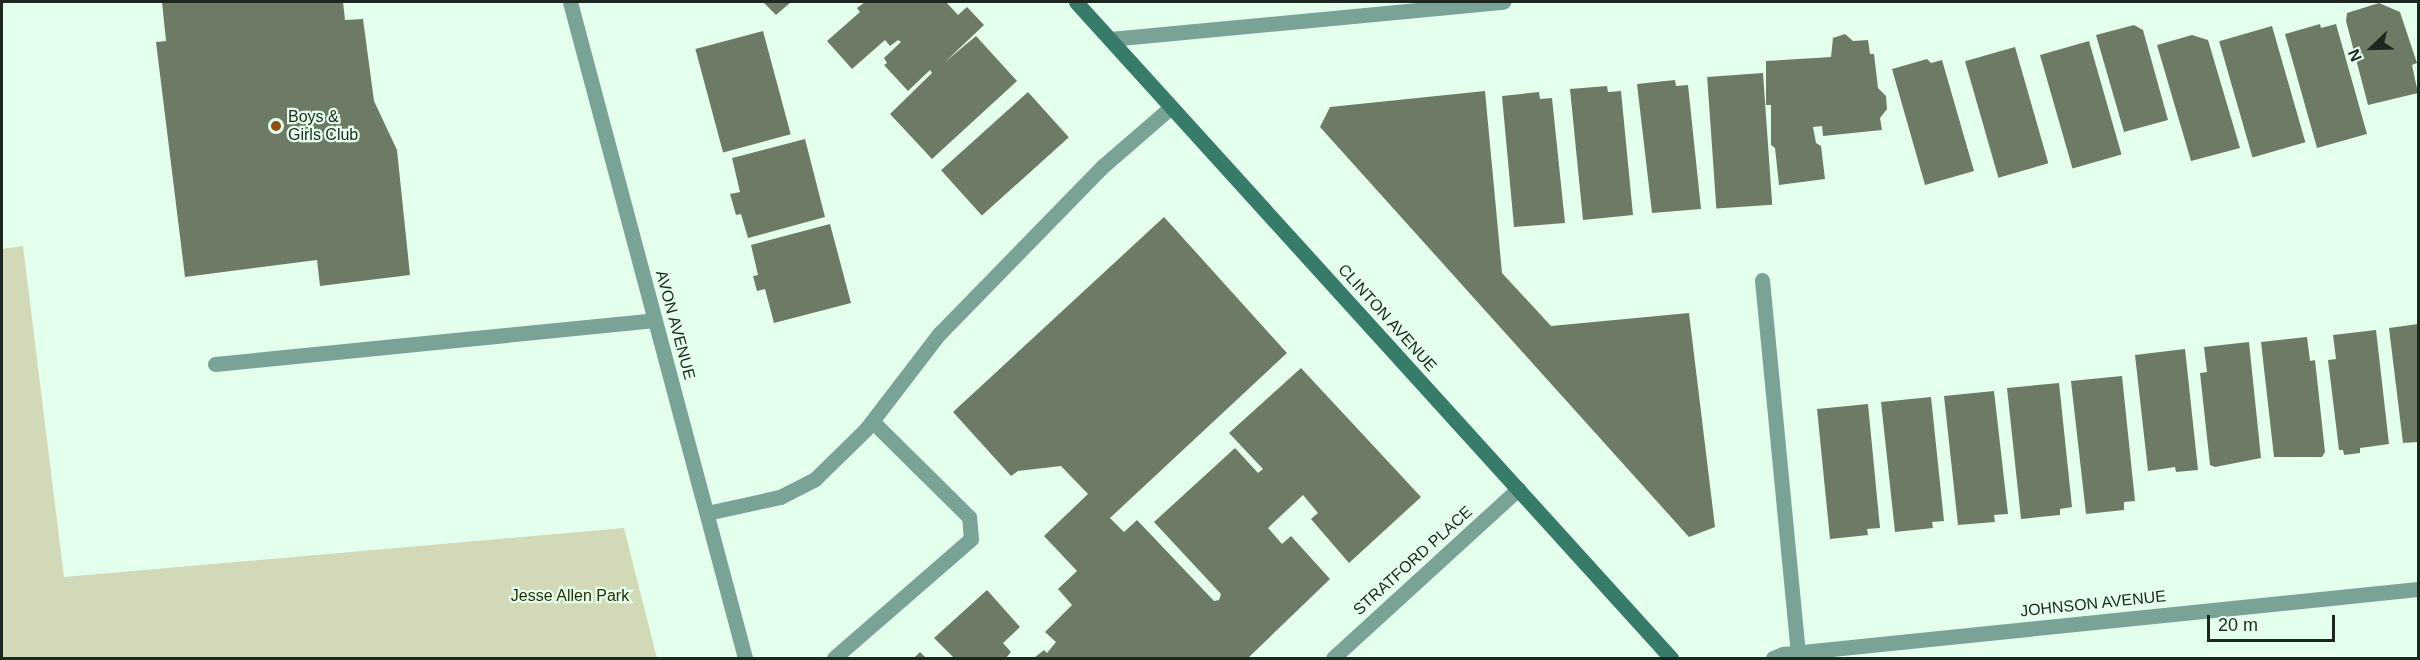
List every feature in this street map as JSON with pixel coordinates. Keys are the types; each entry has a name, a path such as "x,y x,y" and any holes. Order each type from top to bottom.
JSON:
{"main road":[{"name":"CLINTON AVENUE","path":"1076,2 1671,658"}],"street":[{"name":"AVON AVENUE","path":"570,2 745,658"},
{"path":"1110,39 1503,2"},
{"path":"707,513 780,497 815,479 872,421 939,334 1103,166 1171,107"},
{"path":"1761,279 1798,652"},
{"path":"215,364 655,320"},
{"path":"834,658 971,539 969,517 872,421"},
{"name":"STRATFORD PLACE","path":"1333,658 1518,489"},
{"name":"JOHNSON AVENUE","path":"1773,658 1798,652 2418,589"}],"green space":[{"name":"Jesse Allen Park","path":"23,246 64,577 624,528 657,658 2,658 2,249"}],"building":[{"name":"Boys & Girls Club","path":"162,2 343,2 345,20 363,19 374,101 397,150 410,275 320,286 317,260 185,277 156,42 166,41"},
{"path":"763,2 791,2 776,15"},
{"path":"865,2 946,2 958,15 967,7 984,25 945,62 976,36 1017,81 932,159 890,114 932,73 930,70 908,91 884,65 887,63 884,58 901,42 898,40 890,46 885,40 852,69 827,41 860,12 857,8"},
{"path":"2379,3 2400,12 2417,63 2412,65 2418,93 2368,105 2346,21 2347,13"},
{"path":"2320,24 2321,28 2336,24 2367,134 2317,148 2285,34"},
{"path":"2134,25 2143,30 2168,120 2124,132 2096,35"},
{"path":"2272,26 2305,142 2252,157 2219,41"},
{"path":"763,31 791,134 723,152 695,49"},
{"path":"1845,34 1853,41 1868,40 1870,54 1874,54 1878,88 1886,96 1887,109 1880,118 1882,130 1823,136 1822,126 1813,127 1816,143 1821,146 1825,179 1779,185 1775,148 1771,145 1771,105 1766,105 1766,61 1831,57 1833,38"},
{"path":"2192,35 2208,40 2240,148 2191,161 2157,45"},
{"path":"2089,41 2122,154 2073,168 2040,55"},
{"path":"2015,47 2048,163 1998,178 1965,61"},
{"path":"1927,59 1931,63 1942,60 1974,171 1925,185 1892,69"},
{"path":"1763,73 1772,205 1716,209 1707,77"},
{"path":"1675,80 1676,86 1688,85 1701,209 1652,213 1637,84"},
{"path":"1607,86 1608,92 1621,91 1633,215 1583,220 1570,89"},
{"path":"1485,91 1502,273 1551,326 1689,313 1715,527 1689,537 1320,127 1330,107"},
{"path":"1028,92 1069,137 982,216 941,170"},
{"path":"1539,92 1540,99 1552,98 1565,223 1514,227 1502,96"},
{"path":"805,139 825,217 748,238 741,214 736,215 730,194 740,192 732,158"},
{"path":"1164,217 1287,353 1110,518 1124,532 1137,520 1214,601 1219,600 1221,594 1154,522 1235,448 1258,473 1263,469 1229,433 1301,368 1421,497 1349,563 1311,519 1318,513 1303,495 1268,528 1282,544 1291,536 1330,579 1248,658 1034,658 1044,650 1047,653 1056,642 1045,632 1072,605 1058,589 1077,571 1044,536 1088,494 1061,466 1018,471 1011,476 953,412"},
{"path":"830,224 851,303 774,323 765,289 757,291 753,276 758,275 751,245"},
{"path":"2418,324 2418,442 2403,443 2389,328"},
{"path":"2376,330 2389,444 2360,448 2360,453 2344,455 2343,450 2339,450 2328,360 2336,359 2333,335"},
{"path":"2307,337 2310,361 2315,360 2325,452 2322,457 2274,457 2261,342"},
{"path":"2249,342 2261,458 2215,467 2210,465 2200,373 2207,372 2204,347"},
{"path":"2185,349 2198,470 2176,472 2175,467 2148,471 2135,355"},
{"path":"2122,376 2135,501 2124,502 2124,510 2086,514 2071,381"},
{"path":"2059,383 2072,507 2060,509 2060,515 2021,519 2007,388"},
{"path":"1994,391 2008,514 1994,515 1995,522 1958,525 1944,396"},
{"path":"1931,397 1944,521 1932,522 1933,528 1895,532 1881,402"},
{"path":"1868,404 1880,528 1867,529 1868,535 1830,539 1817,409"},
{"path":"987,590 1020,627 1003,643 1011,652 1006,658 954,658 934,638"},
{"path":"920,652 926,658 914,658"}],"place":[{"name":"Boys & Girls Club","path":"276,126"}]}
